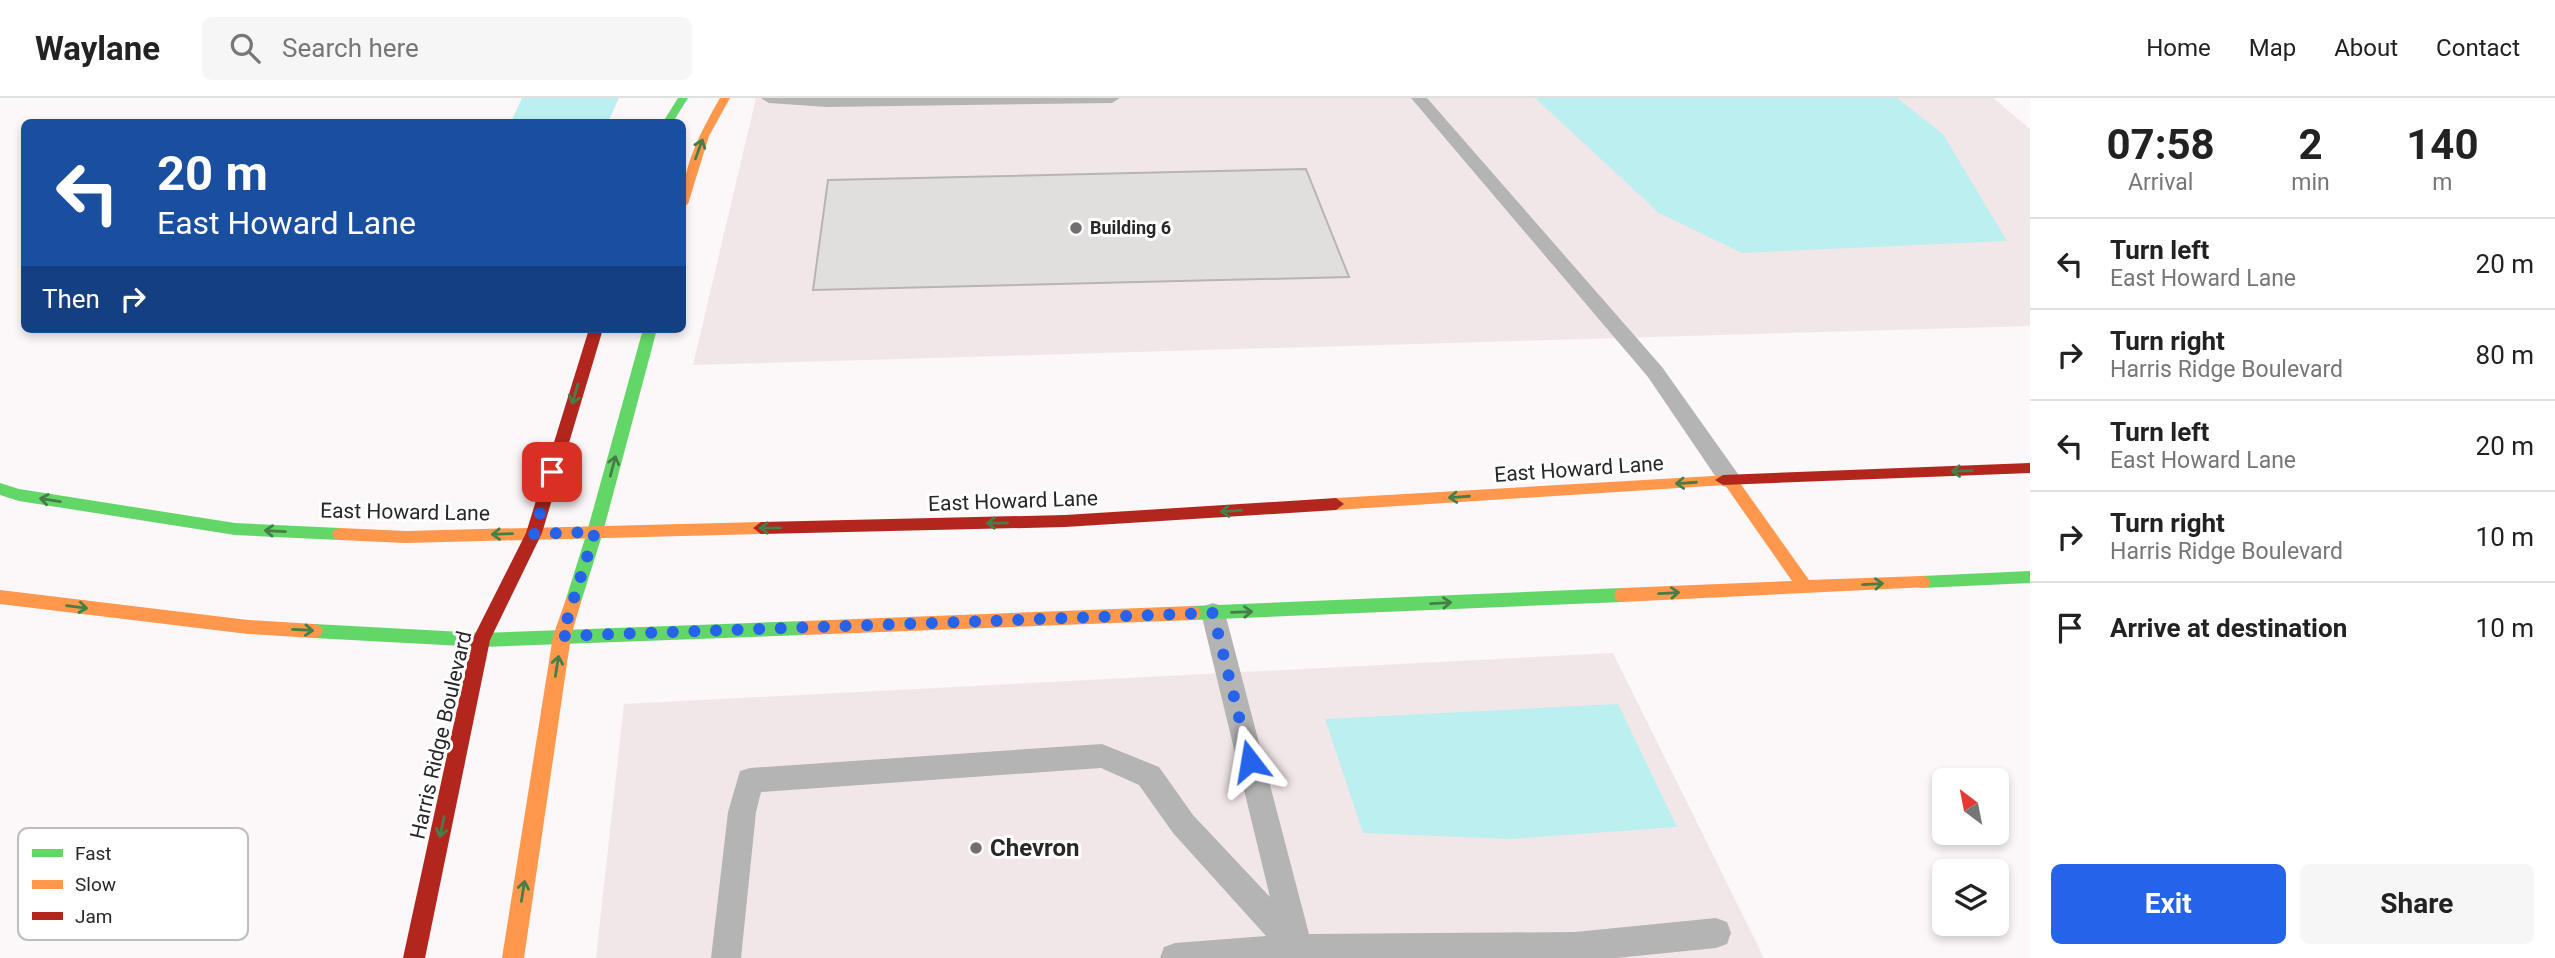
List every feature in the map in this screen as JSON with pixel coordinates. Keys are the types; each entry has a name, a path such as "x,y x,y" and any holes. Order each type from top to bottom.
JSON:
{"main road":[{"path":"669,119 683,98"},
{"path":"686,192 704,136 725,98"},
{"name":"Harris Ridge Boulevard","path":"414,958 481,640 534,534 595,333"},
{"path":"513,958 562,636 595,532 649,333"},
{"name":"East Howard Lane","path":"0,489 19,495 235,529 406,537 1065,522 1730,480 2030,468"},
{"path":"1730,480 1805,587"},
{"path":"0,597 248,627 481,640 1213,613 2030,578"}],"lane":[{"path":"769,98 1112,98"},
{"path":"1419,98 1655,372 1730,480"},
{"path":"1213,613 1298,949"},
{"path":"726,958 742,812 750,780 1102,756 1149,776 1183,824 1298,949"},
{"path":"1175,958 1298,949 1577,952 1716,933"}],"shaded area":[{"path":"756,98 1993,98 2030,129 2030,326 693,365"},
{"path":"1613,653 1764,958 596,958 624,704"}],"water":[{"path":"522,98 619,98 609,119 512,119"},
{"path":"1535,98 1897,98 1943,134 2007,241 1742,253 1659,213"},
{"path":"1618,704 1677,827 1511,839 1363,833 1325,719"}],"building":[{"name":"Building 6","path":"1306,169 1349,277 813,290 828,180"}],"traffic: fast":[{"path":"670,119 683,98"},
{"path":"573,602 595,532 649,333"},
{"path":"0,489 19,495 235,529 340,534"},
{"path":"1922,582 2030,577"},
{"path":"1193,613 1622,595"},
{"path":"314,631 481,640 804,628"}],"traffic: slow":[{"path":"686,192 704,136 725,98"},
{"path":"1336,504 1723,480"},
{"path":"1730,480 1805,587"},
{"path":"340,534 406,537 761,528"},
{"path":"1622,595 1922,582"},
{"path":"0,597 248,627 314,631"},
{"path":"513,958 562,636 573,602"},
{"path":"804,628 1193,613"}],"traffic: jam":[{"path":"414,958 481,640 534,533 595,333"},
{"path":"1723,480 2030,468"},
{"path":"761,528 1065,521 1336,504"}],"place":[{"name":"Building 6","path":"1076,228"},
{"name":"Chevron","path":"976,848"}],"route":[{"path":"552,472 534,534 595,532 562,636 1213,613 1250,761"}]}
